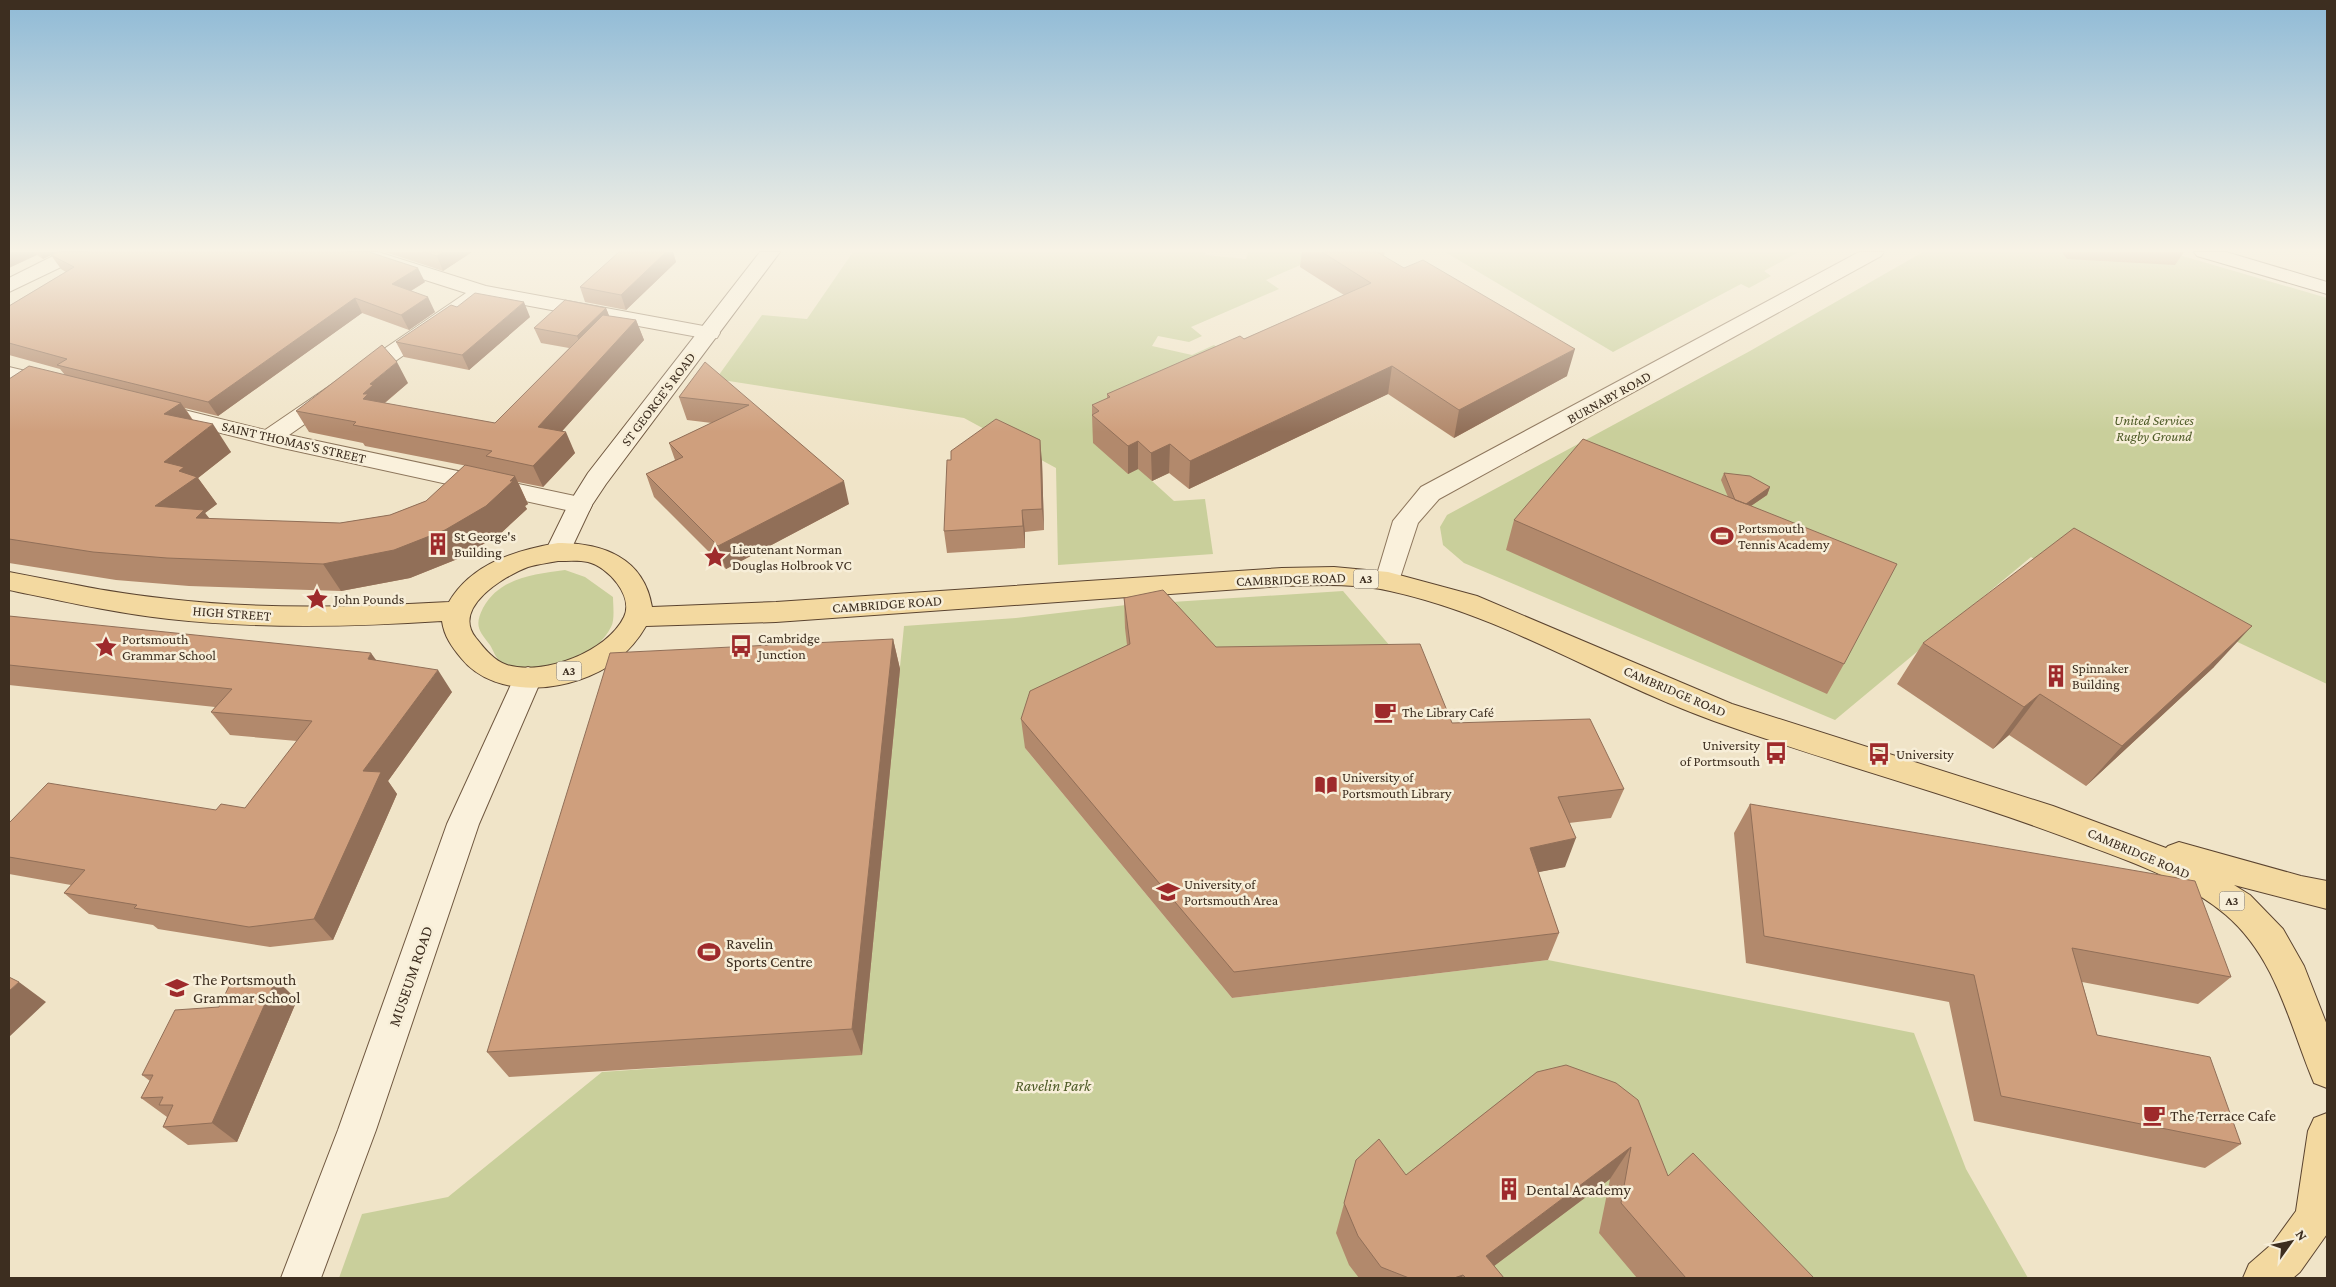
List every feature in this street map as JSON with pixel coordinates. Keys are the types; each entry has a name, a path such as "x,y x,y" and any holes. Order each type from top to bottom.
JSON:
{"main road":[{"path":"457,611 470,592 507,566 526,558 558,552 581,552 602,558 617,569 630,583 638,597 638,617"},
{"name":"CAMBRIDGE ROAD","path":"638,617 776,612 1282,577 1334,576 1388,581 1468,603 1722,712 2053,819 2301,890 2327,895"},
{"name":"HIGH STREET","path":"9,581 169,609 257,615 344,617 457,611"},
{"name":"A3","path":"457,611 456,628 476,657 489,669 506,675 528,678 577,669 603,655 623,638 638,617"},
{"name":"CAMBRIDGE ROAD","path":"2053,819 2169,863 2209,884 2238,905 2262,928 2281,956 2305,1008 2327,1071"},
{"path":"2263,1278 2286,1258 2314,1219 2327,1131"}],"street":[{"path":"269,438 451,312"},
{"path":"596,312 709,333"},
{"name":"ST GEORGE'S ROAD","path":"558,552 580,505 597,479 725,312"},
{"name":"BURNABY ROAD","path":"1388,581 1406,522 1430,494 1764,312"},
{"path":"9,374 73,390"},
{"name":"SAINT THOMAS'S STREET","path":"137,405 269,438 580,505"},
{"name":"MUSEUM ROAD","path":"302,1278 357,1130 463,824 528,678"}],"green space":[{"path":"812,312 1226,312 1191,327 1202,336 1189,342 1158,336 1152,346 1192,355 1214,345 1230,357 1315,312 1111,425 1169,473 1152,481 1174,501 1205,499 1213,554 1058,565 1056,468 964,418 716,379 762,315 807,319"},
{"path":"1546,312 1688,312 1613,352"},
{"name":"United Services Rugby Ground","path":"1818,312 2327,312 2327,684 2212,630 2193,652 2031,557 1835,720 1464,563 1443,545 1440,527 1447,515 1750,351"},
{"path":"565,570 585,577 613,597 611,627 596,646 574,659 537,667 512,667 502,664 479,628 480,614 483,608 498,590 518,579 541,573"},
{"name":"Ravelin Park","path":"1343,591 1414,674 1131,673 1025,748 1232,998 1548,960 1914,1033 1966,1169 2028,1278 339,1278 362,1214 448,1197 602,1072 862,1054 904,626 1016,618 1126,605"}],"building":[{"path":"9,312 335,312 208,402 57,365 67,359 9,343"},
{"path":"393,312 405,312 401,315"},
{"path":"441,312 512,312 462,355 396,342"},
{"path":"552,312 602,312 577,336 534,328"},
{"path":"1305,312 1512,312 1575,349 1459,410 1392,366 1190,461 1170,444 1151,453 1138,441 1128,446 1092,415 1099,411 1092,405 1110,397 1107,394 1240,336 1244,339"},
{"path":"603,315 636,320 538,427 566,432 533,466 486,456 492,451 353,425 356,422 296,411 382,345 397,362 370,384 373,385 363,394 368,394 363,399 495,423"},
{"path":"705,362 844,481 718,546 646,474 683,457 669,443 749,405 679,397"},
{"path":"29,366 181,403 164,414 213,424 164,462 184,467 179,471 197,477 155,506 204,510 196,518 340,523 390,515 426,501 465,465 515,476 510,481 513,481 486,506 445,530 394,550 323,564 167,558 93,552 9,539 9,379"},
{"path":"996,419 1040,440 1042,509 1022,510 1023,526 944,531 947,460 951,460 951,451"},
{"path":"1583,439 1897,564 1844,664 1514,520"},
{"path":"1724,473 1750,476 1770,487 1746,504 1735,500"},
{"name":"Spinnaker Building","path":"2074,528 2252,626 2122,746 2040,694 2024,707 1923,643"},
{"name":"University of Portsmouth Library","path":"1163,590 1216,647 1420,644 1452,723 1590,719 1624,789 1558,797 1576,838 1530,848 1559,933 1234,972 1021,719 1030,691 1130,644 1124,598"},
{"path":"9,616 371,653 368,659 438,670 363,771 381,772 314,919 249,927 134,908 137,905 64,893 85,870 9,857 9,823 48,783 216,810 221,804 245,808 312,721 211,712 232,689 9,665"},
{"name":"Ravelin Sports Centre","path":"893,639 852,1029 487,1052 610,653"},
{"path":"1750,804 2195,881 2231,977 2072,948 2097,1035 2210,1057 2241,1144 2001,1096 1974,975 1764,936"},
{"path":"9,977 19,982 9,991"},
{"path":"276,979 212,1123 163,1127 173,1105 159,1105 163,1097 141,1098 153,1075 142,1075 175,1010 219,1007 231,982"},
{"name":"Dental Academy","path":"1566,1065 1616,1083 1638,1100 1668,1176 1693,1153 1814,1278 1686,1278 1621,1203 1631,1147 1486,1256 1504,1278 1466,1278 1463,1275 1454,1278 1409,1278 1381,1267 1358,1236 1344,1203 1356,1160 1379,1139 1406,1175 1537,1072"}],"place":[{"name":"Portsmouth Tennis Academy","path":"1722,536"},
{"name":"St George's Building","path":"438,544"},
{"name":"Lieutenant Norman Douglas Holbrook VC","path":"715,557"},
{"name":"John Pounds","path":"317,599"},
{"name":"Cambridge Junction","path":"741,646"},
{"name":"Portsmouth Grammar School","path":"106,647"},
{"name":"Spinnaker Building","path":"2056,676"},
{"name":"The Library Café","path":"1385,712"},
{"name":"University of Portmsouth","path":"1776,753"},
{"name":"University","path":"1879,754"},
{"name":"University of Portsmouth Library","path":"1326,785"},
{"name":"University of Portsmouth Area","path":"1168,892"},
{"name":"Ravelin Sports Centre","path":"709,952"},
{"name":"The Portsmouth Grammar School","path":"177,988"},
{"name":"The Terrace Cafe","path":"2154,1115"},
{"name":"Dental Academy","path":"1509,1189"}]}
